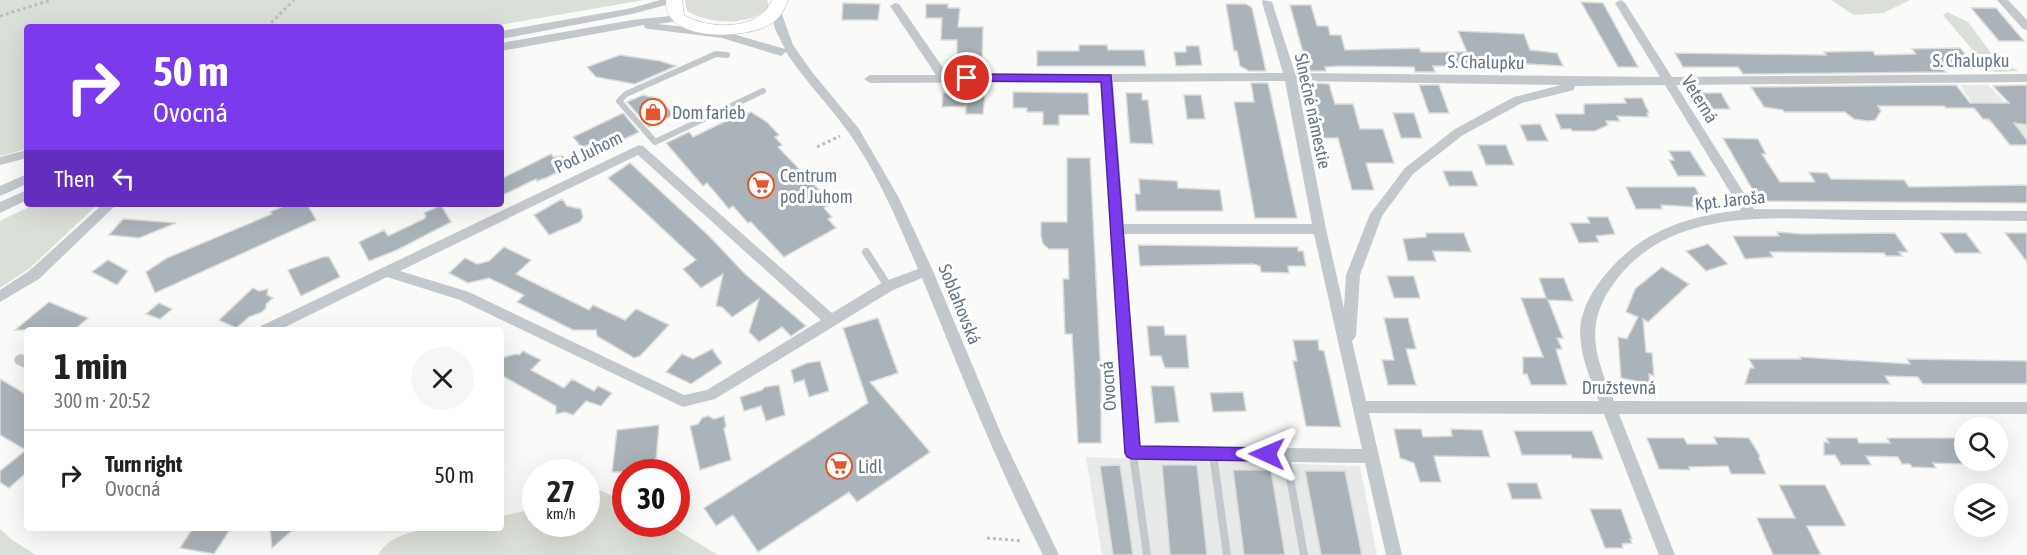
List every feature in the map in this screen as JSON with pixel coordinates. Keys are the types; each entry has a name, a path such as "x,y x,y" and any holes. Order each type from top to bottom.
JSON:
{"street":[{"path":"504,33 674,0 678,18"},
{"path":"2002,0 2027,27"},
{"name":"Slnečné námestie","path":"1267,2 1290,77 1318,229 1362,407"},
{"name":"Veterná","path":"1620,3 1750,214"},
{"path":"504,46 632,23 678,18 698,26 729,32 761,24 782,4"},
{"name":"Soblahovská","path":"782,4 778,29 812,80 854,130 881,174 926,271 1008,470 1051,555"},
{"path":"895,6 944,78"},
{"name":"Soblahovská","path":"632,23 729,32 781,52 812,80"},
{"name":"S. Chalupku","path":"870,79 1290,77 1587,82 2027,78"},
{"name":"Ovocná","path":"1107,78 1132,453"},
{"name":"Slnečné námestie","path":"1348,350 1353,275 1376,214 1409,171 1459,132 1518,100 1587,82"},
{"name":"Pod Juhom","path":"272,327 639,149 831,321"},
{"path":"0,161 24,155"},
{"path":"0,191 24,180"},
{"path":"0,208 24,196"},
{"path":"0,297 34,275 108,207"},
{"name":"Kpt. Jaroša","path":"1667,555 1594,371 1587,331 1594,300 1614,271 1638,249 1669,231 1706,218 1750,214 2027,216"},
{"path":"1116,229 1318,229"},
{"path":"387,272 464,296 682,401 710,395 888,286 926,271"},
{"path":"1362,407 1394,555"},
{"name":"Družstevná","path":"1362,407 2027,408"},
{"path":"1132,453 1371,456"}],"lane":[{"path":"727,55 716,54 626,94 619,101 655,142 763,91"},
{"path":"866,252 888,286"},
{"path":"1132,453 1148,555"},
{"path":"1213,454 1227,555"},
{"path":"1286,455 1304,555"}],"path":[{"path":"0,16 51,0"},
{"path":"270,24 294,0"},
{"path":"817,147 837,137"},
{"path":"987,538 1022,541"}],"shaded area":[{"path":"0,0 644,0 504,24 24,24 24,150 0,156"},
{"path":"685,0 767,0 769,7 752,18 717,21 687,11"},
{"path":"1831,0 1910,0 1883,13 1854,15"},
{"path":"1947,12 1968,22 1997,61 2019,71 1995,72 1988,68 1943,15"},
{"path":"1960,85 1988,85 2005,103 2027,113 2027,146 2010,145 1994,125 1983,119"},
{"path":"29,207 95,207 29,269 0,288 0,221"},
{"path":"1086,457 1360,466 1377,555 1102,555"},
{"path":"600,490 612,496 612,537 688,537 718,555 378,555 387,544 400,536 416,531 504,531 504,515 522,512 522,537 600,537"},
{"path":"0,529 11,539 36,555 0,555"}],"building":[{"path":"1581,2 1603,3 1638,67 1618,67"},
{"path":"843,3 880,4 878,20 842,20"},
{"path":"926,4 948,4 948,8 960,8 958,27 983,27 982,66 975,66 974,73 957,73 957,40 941,40 942,18 926,18"},
{"path":"1226,4 1246,4 1252,8 1266,71 1249,71 1240,66 1237,51 1234,51"},
{"path":"1290,5 1311,5 1317,26 1328,26 1330,35 1341,35 1345,50 1419,48 1421,52 1467,52 1458,31 1524,34 1530,50 1557,53 1563,66 1511,63 1508,66 1433,66 1435,72 1415,72 1414,67 1341,66 1325,67 1326,71 1308,71"},
{"path":"1971,8 1996,8 2024,41 1999,41"},
{"path":"1079,45 1107,45 1108,50 1144,50 1146,66 1037,66 1037,51 1079,51"},
{"path":"1186,46 1199,46 1202,65 1176,66 1174,52 1186,52"},
{"path":"1960,48 1976,67 1941,67 1946,72 1743,74 1738,67 1683,67 1675,53 1826,55 1824,52 1873,51 1875,55 1916,54 1912,49"},
{"path":"620,55 660,61 676,66 635,84 596,77 587,67"},
{"path":"1251,83 1268,83 1297,218 1255,218 1234,102 1254,102"},
{"path":"1311,83 1329,84 1335,104 1353,104 1360,129 1383,129 1394,163 1366,163 1374,190 1352,190 1338,138 1323,138"},
{"path":"956,85 973,85 972,93 985,93 983,114 966,114 966,106 942,107 943,93 955,93"},
{"path":"1419,85 1439,85 1449,113 1429,113"},
{"path":"1956,85 1970,103 2009,103 1993,86 2027,85 2027,125 2014,123 2027,140 2027,145 2010,145 1989,119 1983,119 1974,108 1878,106 1881,111 1875,120 1868,121 1854,119 1845,112 1784,112 1764,107 1751,87"},
{"path":"1013,92 1088,93 1089,115 1059,115 1059,125 1043,125 1043,112 1027,112 1027,108 1013,108"},
{"path":"1126,93 1142,93 1142,100 1148,100 1153,144 1130,143"},
{"path":"1698,93 1721,93 1730,109 1707,109"},
{"name":"Dom farieb","path":"643,95 660,99 674,115 649,127 627,102"},
{"path":"1184,95 1201,95 1205,119 1187,119"},
{"path":"1624,98 1642,98 1649,113 1647,113 1648,117 1617,116 1620,121 1606,121 1608,125 1595,131 1572,131 1561,129 1555,114 1584,114 1584,104 1626,103"},
{"name":"Centrum pod Juhom","path":"751,112 767,122 779,135 775,137 782,145 778,147 824,195 820,198 828,206 824,208 832,217 828,219 836,228 784,257 733,206 729,209 707,183 703,186 666,143 689,132 693,137"},
{"path":"623,113 639,132 595,153 588,145 582,148 573,137"},
{"path":"1393,113 1414,113 1422,138 1401,138"},
{"path":"1540,124 1548,141 1527,141 1520,125"},
{"path":"1723,138 1758,139 1766,154 1762,154 1780,182 1815,182 1809,172 1827,173 1831,179 1904,180 1909,187 2027,185 2027,203 1759,201"},
{"path":"1478,145 1506,145 1514,165 1486,165"},
{"path":"1669,151 1690,151 1706,176 1678,176 1669,160 1674,160"},
{"path":"551,154 553,157 563,156 570,166 504,195 504,178"},
{"path":"1067,158 1090,158 1101,378 1101,443 1078,443 1072,334 1065,334 1063,279 1069,279 1068,249 1049,249 1043,244 1041,236 1041,222 1067,222"},
{"path":"630,163 709,236 745,274 806,326 791,336 782,327 759,342 749,332 759,299 732,317 722,307 716,306 723,274 701,288 683,269 696,260 608,178"},
{"path":"1443,171 1472,171 1478,186 1449,186"},
{"path":"1139,179 1177,181 1178,188 1220,190 1223,211 1136,211 1135,194 1140,194"},
{"path":"1626,187 1695,187 1703,203 1692,203 1694,207 1661,205 1662,209 1636,209"},
{"path":"562,199 567,206 581,209 583,217 580,222 549,235 534,215"},
{"path":"281,207 309,207 316,220 155,293 146,272 167,258 272,214 270,212"},
{"path":"442,207 451,222 397,250 369,261 359,242 384,230 388,236 424,219 426,216 424,213"},
{"path":"1587,217 1608,217 1615,234 1596,236 1599,242 1579,243 1570,223 1590,223"},
{"path":"123,219 176,223 139,238 109,235"},
{"path":"1777,232 1895,233 1908,252 1899,252 1902,256 1886,256 1884,253 1770,252 1773,257 1745,259 1733,236 1779,236"},
{"path":"1426,233 1464,233 1471,252 1433,251 1436,261 1408,261 1403,239 1426,237"},
{"path":"1940,233 1966,233 1981,253 1955,253"},
{"path":"2005,233 2027,233 2027,262"},
{"path":"1708,244 1728,264 1706,271 1686,251"},
{"path":"1138,245 1298,247 1298,251 1303,251 1306,266 1288,266 1289,273 1261,272 1260,266 1253,264 1140,266"},
{"path":"504,247 531,260 516,274 589,310 593,305 625,320 636,309 669,325 640,356 634,358 597,336 596,330 573,330 517,302 524,295 489,278 468,283 449,273 465,258 477,264 489,261"},
{"path":"323,257 329,257 340,277 301,296 288,270"},
{"path":"108,260 128,271 117,285 92,272"},
{"path":"1662,267 1689,284 1648,322 1643,319 1646,352 1652,353 1654,376 1649,374 1650,384 1621,378 1618,337 1627,339 1638,317 1626,312 1635,289"},
{"path":"1387,276 1414,276 1420,298 1394,298"},
{"path":"1539,278 1564,278 1573,301 1548,300 1563,338 1557,338 1562,349 1556,349 1567,385 1531,385 1527,374 1523,374 1523,357 1543,357 1521,298 1546,298"},
{"path":"253,288 259,291 268,289 267,295 273,298 262,312 249,317 237,327 219,320"},
{"path":"49,302 88,318 78,327 24,327 24,330 15,330"},
{"path":"159,303 172,309 160,319 146,314"},
{"name":"Lidl","path":"878,318 898,373 870,382 930,452 857,502 849,492 758,552 733,515 716,526 704,508 868,403 843,328"},
{"path":"1384,318 1408,318 1416,349 1406,349 1416,385 1388,385 1382,360 1394,360"},
{"path":"1147,326 1164,326 1165,335 1186,335 1189,368 1165,368 1161,356 1150,356"},
{"path":"1293,340 1318,340 1319,350 1324,351 1341,427 1306,426 1293,361 1297,361"},
{"path":"712,349 722,363 691,384 666,372 682,354 693,359"},
{"path":"523,351 541,360 531,370 564,388 572,379 594,391 598,386 612,393 601,406 586,401 573,415 565,412 556,414 556,406 504,377 504,357 519,355"},
{"path":"1800,357 1910,364 1907,359 2027,361 2027,384 1923,384 1918,377 1885,376 1890,384 1745,384 1750,368 1754,368 1749,359 1801,359"},
{"path":"820,361 829,391 809,397 804,380 794,383 791,370 807,363"},
{"path":"0,379 24,393 24,449 0,435"},
{"path":"779,385 785,415 766,421 761,406 744,411 740,397 765,387"},
{"path":"1151,386 1174,386 1179,422 1155,423"},
{"path":"1243,392 1246,411 1213,412 1210,393"},
{"path":"708,416 714,419 724,416 726,426 724,429 731,460 700,470 690,426 698,424 702,418"},
{"path":"659,425 656,459 614,459 617,430"},
{"path":"1394,429 1421,429 1423,437 1452,436 1451,429 1482,430 1490,457 1434,456 1441,482 1420,482 1414,463 1400,458"},
{"path":"1514,431 1592,431 1603,459 1572,458 1571,455 1522,455"},
{"path":"1714,437 1749,438 1760,456 1766,474 1731,474 1728,466 1689,467 1690,470 1659,469 1647,438 1684,438 1687,444 1717,444"},
{"path":"1826,438 1857,438 1859,443 1890,443 1887,438 1954,438 1954,464 1933,463 1936,468 1912,467 1910,464 1902,464 1898,457 1866,456 1871,465 1841,465 1835,455 1824,455 1824,442 1829,443"},
{"path":"24,452 24,475 9,488 0,482 0,471"},
{"path":"1120,465 1133,555 1113,555 1100,466"},
{"path":"1162,465 1197,465 1207,555 1170,555"},
{"path":"1233,470 1271,470 1285,555 1244,555"},
{"path":"1305,471 1345,471 1362,555 1321,555"},
{"path":"1507,483 1537,483 1542,499 1512,499"},
{"path":"1779,485 1825,485 1846,526 1807,526 1821,555 1773,555 1757,518 1795,518"},
{"path":"1590,509 1621,509 1632,543 1622,544 1623,548 1605,548"},
{"path":"191,531 229,531 214,554 180,548"},
{"path":"270,531 292,531 272,548"}],"place":[{"name":"Dom farieb","path":"653,112"},
{"name":"Centrum pod Juhom","path":"761,185"},
{"name":"Lidl","path":"839,466"}],"route":[{"path":"967,78 1107,78 1132,453 1267,454"}]}
